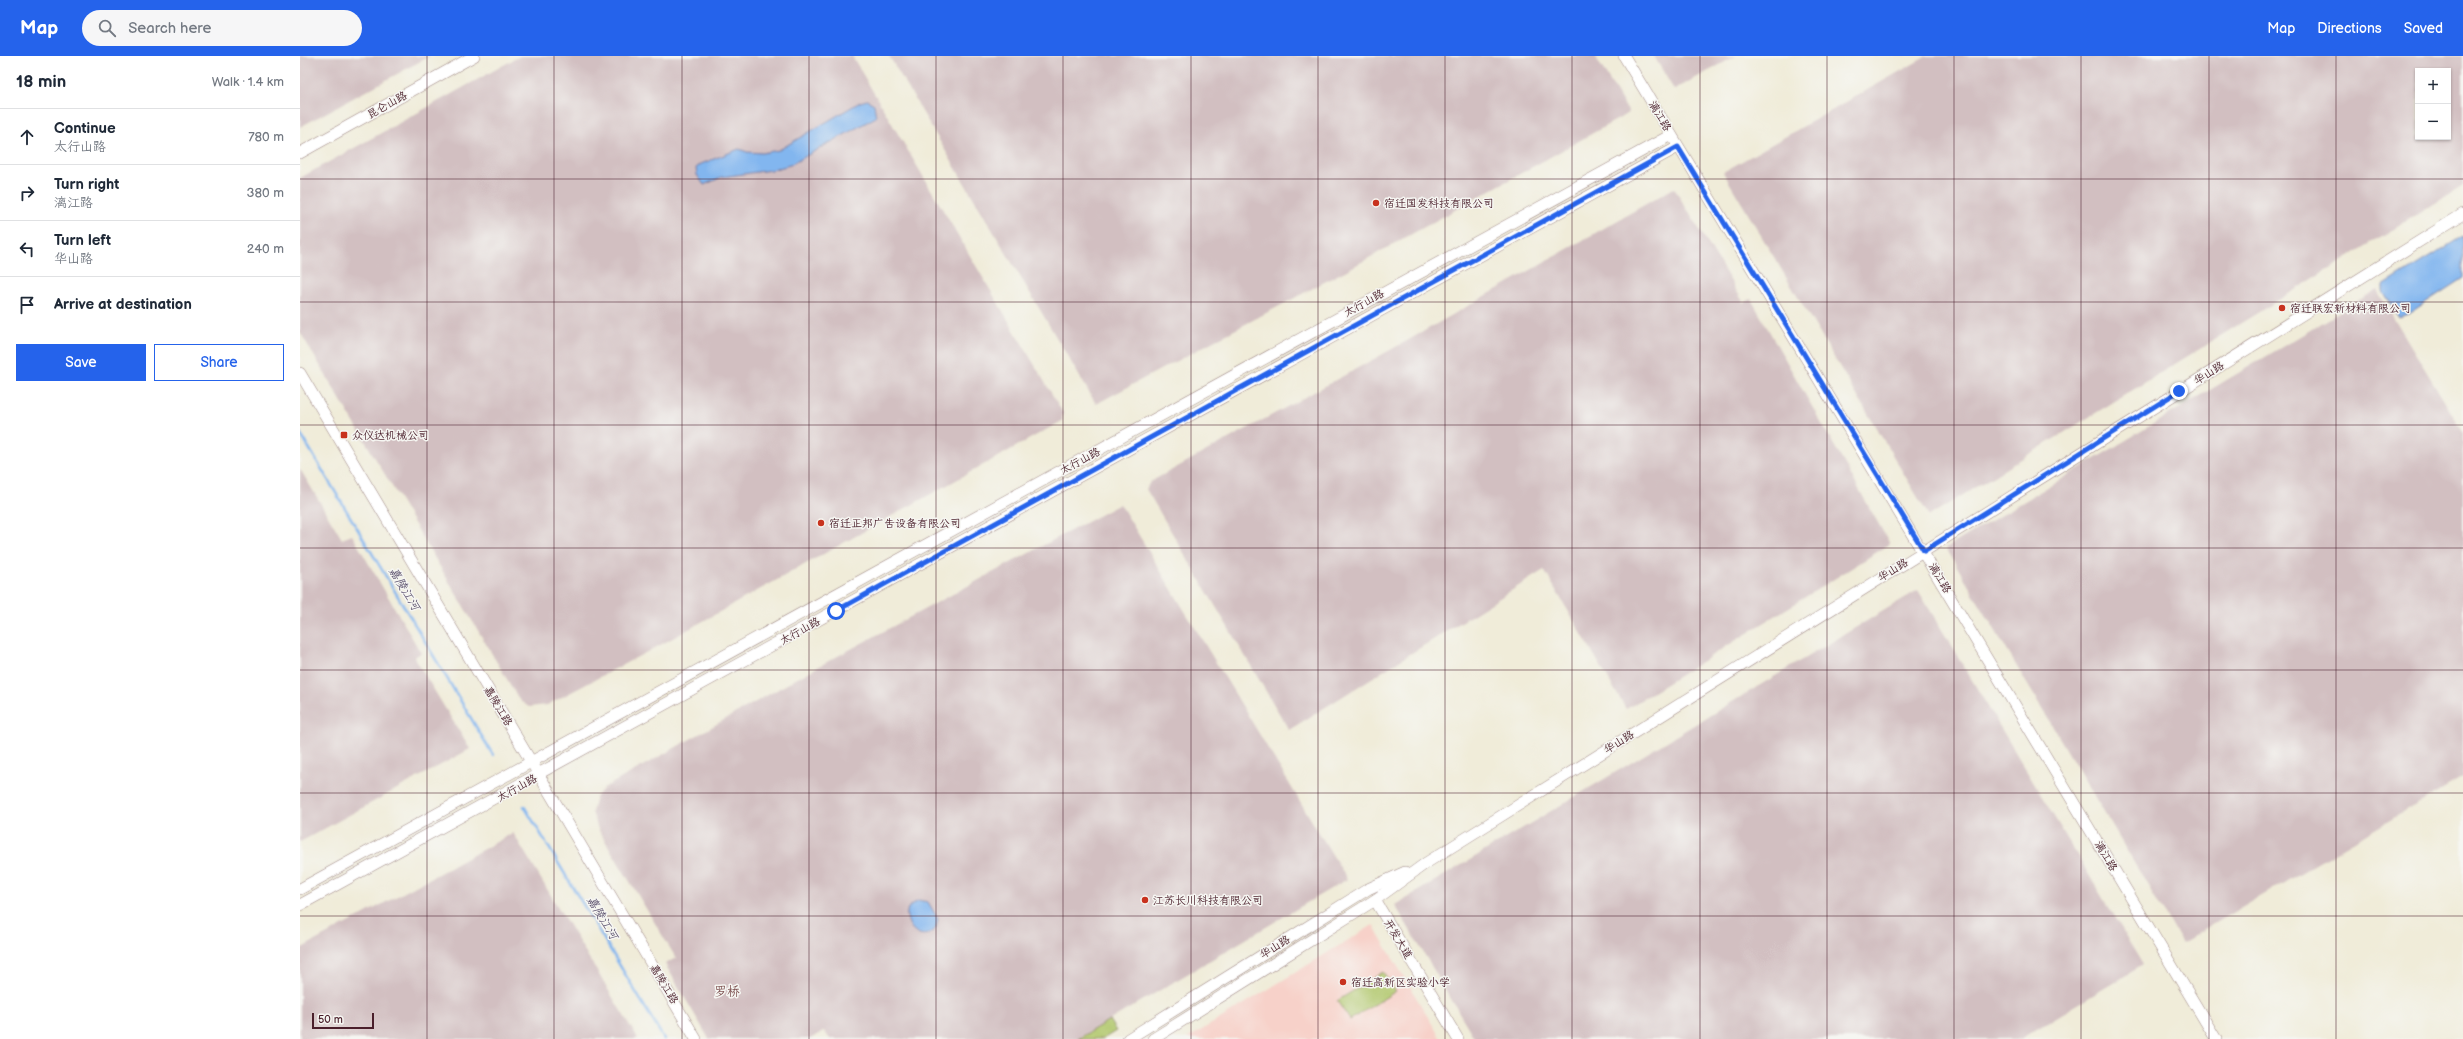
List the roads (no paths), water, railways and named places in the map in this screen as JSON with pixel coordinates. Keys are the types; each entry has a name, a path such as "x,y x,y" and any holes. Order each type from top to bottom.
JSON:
{"street":[{"name":"昆仑山路","path":"300,153 474,56"},
{"name":"漓江路","path":"1624,56 1924,551 2216,1039"},
{"name":"太行山路","path":"300,889 1671,135"},
{"name":"太行山路","path":"300,905 540,775 1678,147"},
{"name":"华山路","path":"1153,1039 1375,900 1426,863 2463,214"},
{"name":"嘉陵江路","path":"300,373 696,1039"},
{"name":"华山路","path":"1128,1039 1368,889 1426,863"},
{"name":"开发大道","path":"1375,900 1458,1039"}],"water":[{"path":"867,100 874,104 876,117 790,165 771,170 722,177 704,185 697,175 696,168 701,164 739,149 747,152 762,153 779,150 860,102"},
{"path":"2463,236 2463,278 2408,314 2399,317 2383,291 2383,286"},
{"path":"918,900 928,902 938,919 936,928 930,933 924,935 914,931 908,920 908,908"}],"waterway":[{"name":"嘉陵江河","path":"300,433 493,755"},
{"name":"嘉陵江河","path":"524,806 664,1039"}],"place":[{"name":"宿迁国发科技有限公司","path":"1376,203"},
{"name":"宿迁联宏新材料有限公司","path":"2282,308"},
{"name":"众仪达机械公司","path":"344,435"},
{"name":"宿迁正邦广告设备有限公司","path":"821,523"},
{"name":"江苏长川科技有限公司","path":"1145,900"},
{"name":"宿迁高新区实验小学","path":"1343,982"}],"district":[{"name":"罗桥","path":"727,992"}]}
